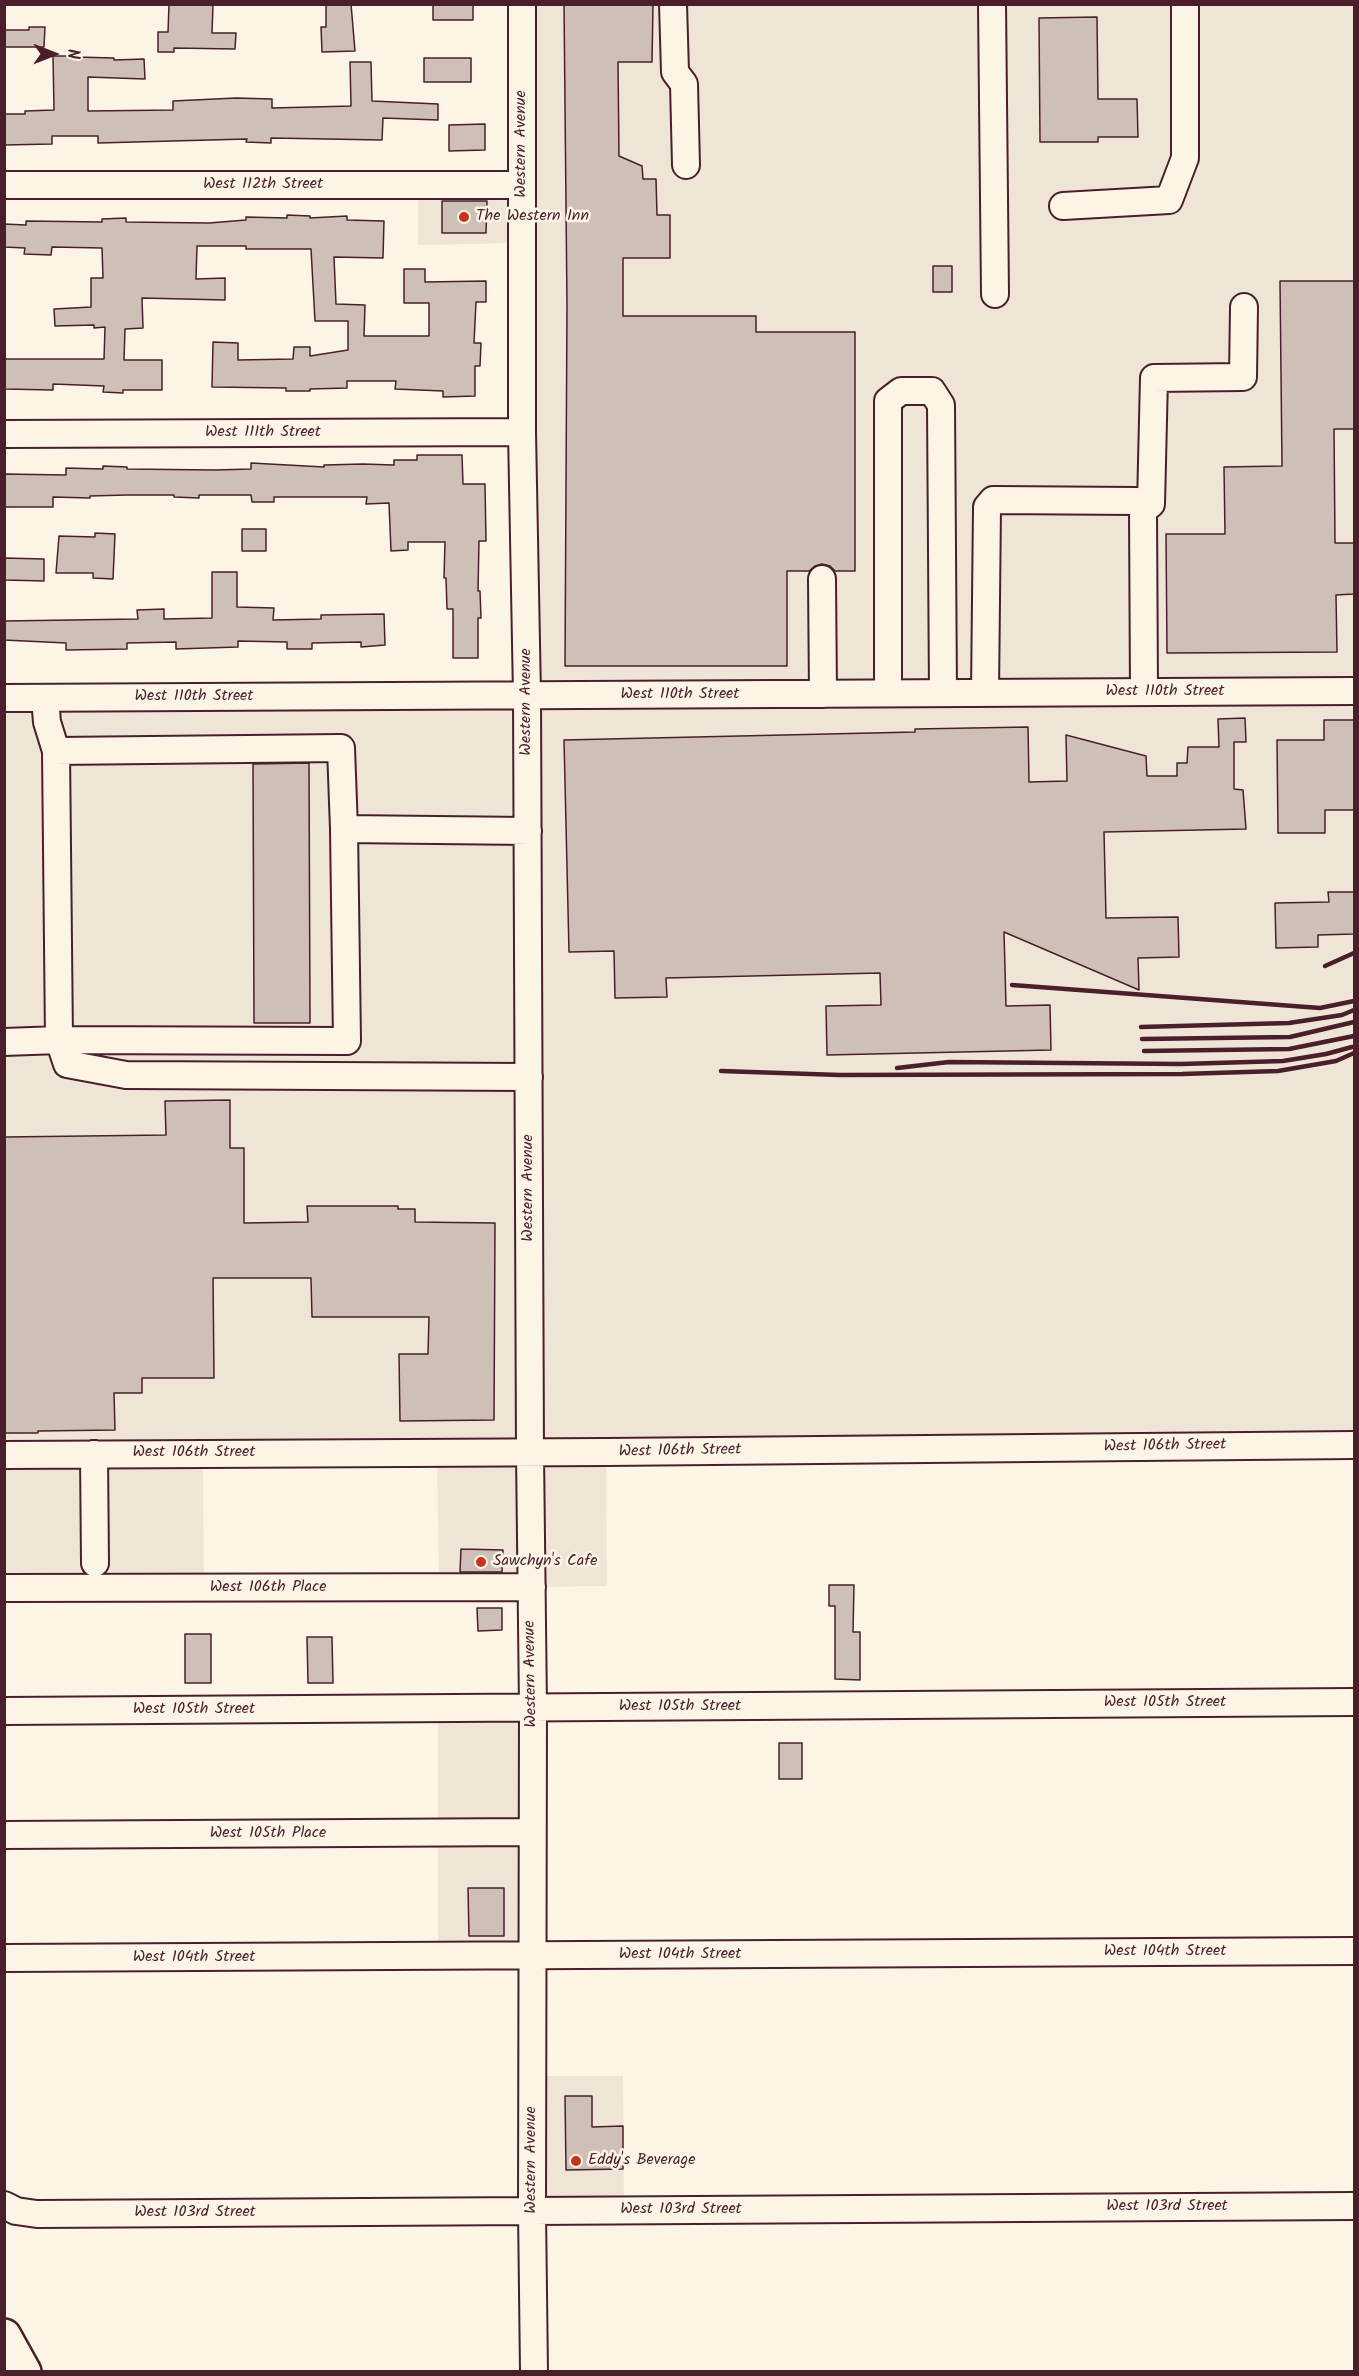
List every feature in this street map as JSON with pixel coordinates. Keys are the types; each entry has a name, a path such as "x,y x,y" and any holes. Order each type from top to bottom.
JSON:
{"highway":[{"path":"4,2336 24,2372"}],"street":[{"name":"Western Avenue","path":"522,4 522,432 527,695 533,1708 534,2372"},
{"path":"673,4 675,72 684,84 686,165"},
{"path":"992,4 995,294"},
{"path":"1063,206 1169,200 1185,158 1185,4"},
{"name":"West 112th Street","path":"4,185 522,185"},
{"path":"1143,510 1151,504 1154,378 1243,377 1244,307"},
{"path":"888,693 888,401 900,391 933,391 941,405 943,693"},
{"name":"West 111th Street","path":"4,434 522,432"},
{"path":"985,693 987,507 993,500 1137,501 1143,510 1144,692"},
{"path":"822,579 823,694"},
{"name":"West 110th Street","path":"4,698 1354,691"},
{"path":"45,698 47,722 56,751 59,1040 67,1064 126,1075 529,1077"},
{"path":"4,1042 59,1040 347,1041 341,748 56,751"},
{"path":"344,829 528,831"},
{"name":"West 106th Street","path":"4,1455 530,1453 1354,1445"},
{"path":"94,1454 95,1563"},
{"name":"West 106th Place","path":"4,1588 532,1587"},
{"name":"West 105th Street","path":"4,1711 1354,1702"},
{"name":"West 105th Place","path":"4,1835 532,1832"},
{"name":"West 104th Street","path":"4,1958 1354,1951"},
{"name":"West 103rd Street","path":"7,2206 23,2213 37,2214 1354,2206"}],"shaded area":[{"path":"522,5 1354,5 1354,1445 606,1453 607,1586 532,1587 439,1587 437,1453 203,1454 204,1588 5,1588 4,698 527,695 522,243 418,245 418,185 522,185"},
{"path":"533,1708 532,1956 438,1957 438,1709"},
{"path":"532,2076 623,2076 624,2210 532,2211"}],"building":[{"path":"169,4 213,4 212,33 236,33 235,49 174,48 174,52 158,52 158,32 168,32"},
{"path":"326,4 351,4 355,51 322,52 321,27 326,27"},
{"path":"433,4 473,4 473,20 433,20"},
{"path":"564,4 653,4 652,62 618,62 619,156 642,166 643,179 656,179 657,215 670,215 670,258 623,258 623,316 756,316 756,332 855,332 855,571 835,571 830,566 822,564 809,571 787,571 787,666 565,666 567,306"},
{"path":"1097,17 1098,99 1137,99 1138,137 1098,137 1098,142 1040,142 1039,18"},
{"path":"29,27 45,27 44,47 4,47 4,30 29,30"},
{"path":"53,56 114,58 114,60 144,59 145,79 88,77 88,111 173,110 173,101 236,98 272,99 272,108 351,106 350,62 371,62 372,101 438,104 438,120 383,118 382,140 271,138 271,143 246,142 247,139 98,143 98,136 52,136 52,144 4,145 4,114 54,110"},
{"path":"424,58 471,58 471,82 424,82"},
{"path":"485,124 485,150 449,151 449,125"},
{"name":"The Western Inn","path":"442,201 487,201 486,233 442,233"},
{"path":"287,215 310,216 310,218 347,216 347,220 384,221 383,258 334,257 336,304 365,305 364,336 429,336 429,303 404,303 404,269 425,269 425,282 486,281 486,302 476,302 474,343 481,343 480,366 475,366 475,396 443,397 443,391 395,389 396,381 347,381 347,388 310,389 310,391 286,391 286,388 212,387 213,342 238,343 238,360 293,359 294,347 310,347 310,356 348,350 348,321 315,321 311,249 246,249 246,246 197,246 196,279 225,278 225,300 142,298 143,328 125,329 124,360 162,360 162,390 103,392 104,386 53,384 53,390 4,389 4,359 104,359 105,327 55,326 54,309 91,307 91,278 103,278 102,248 52,247 51,255 24,254 25,248 4,247 4,224 26,225 26,221 102,222 102,219 126,218 126,222 209,223 246,220 246,217 287,218"},
{"path":"933,266 952,266 952,292 933,292"},
{"path":"1280,281 1354,281 1354,429 1334,429 1335,543 1354,543 1354,594 1336,595 1337,652 1167,653 1166,534 1225,534 1224,467 1282,466"},
{"path":"417,455 462,455 463,484 485,484 486,541 479,541 478,591 480,591 481,618 478,618 478,658 453,658 453,609 447,609 446,578 444,578 445,542 408,542 408,550 391,551 389,503 366,504 367,497 274,497 274,502 252,502 251,495 199,495 199,498 174,497 174,495 127,495 90,496 90,498 53,497 53,507 4,507 4,474 66,475 66,468 103,469 103,466 127,467 127,469 215,470 251,469 251,463 324,467 324,465 394,465 394,460 417,460"},
{"path":"242,529 266,529 266,551 242,551"},
{"path":"95,533 115,534 113,579 93,578 93,573 56,573 59,536 95,537"},
{"path":"4,558 44,559 44,581 4,580"},
{"path":"212,572 237,572 237,607 274,608 273,620 321,619 321,615 384,614 385,645 361,647 361,642 312,643 312,649 287,649 287,642 238,641 238,647 176,649 176,642 127,643 127,649 66,650 66,643 4,640 4,621 138,619 137,610 164,609 164,619 212,618"},
{"path":"1245,718 1246,742 1234,742 1234,789 1243,790 1246,829 1104,832 1106,918 1178,917 1179,957 1138,958 1139,990 1004,932 1006,1006 1050,1005 1051,1050 827,1055 826,1006 881,1005 880,973 666,978 667,997 615,998 614,951 569,952 564,740 915,732 915,729 1028,727 1029,782 1067,781 1066,735 1146,756 1147,776 1177,776 1177,763 1187,763 1188,747 1219,747 1218,719"},
{"path":"1324,720 1354,720 1354,810 1325,810 1325,833 1278,833 1277,740 1324,740"},
{"path":"309,763 310,1023 254,1023 253,764"},
{"path":"1328,892 1354,892 1354,934 1318,935 1318,947 1276,948 1275,903 1329,902"},
{"path":"230,1100 230,1148 244,1148 244,1223 308,1222 307,1206 398,1206 398,1209 415,1209 415,1222 495,1223 494,1420 400,1421 399,1354 428,1354 429,1317 312,1317 311,1278 213,1278 214,1378 142,1378 142,1393 114,1393 115,1430 4,1433 4,1137 166,1135 165,1101"},
{"name":"Sawchyn's Cafe","path":"461,1549 503,1550 502,1572 460,1572"},
{"path":"829,1585 854,1585 853,1632 860,1632 860,1680 835,1679 835,1606 829,1606"},
{"path":"477,1608 502,1608 502,1630 478,1631"},
{"path":"185,1634 211,1634 211,1683 185,1683"},
{"path":"307,1637 332,1637 333,1683 308,1683"},
{"path":"779,1743 802,1743 802,1779 779,1779"},
{"path":"468,1888 504,1888 504,1936 469,1936"},
{"path":"565,2096 592,2096 592,2127 623,2126 623,2169 566,2170"}],"railway":[{"path":"1325,966 1354,953"},
{"path":"1012,985 1320,1008 1354,1001"},
{"path":"1141,1027 1289,1023 1342,1015 1354,1010"},
{"path":"1142,1039 1290,1037 1354,1022"},
{"path":"1144,1051 1289,1049 1354,1036"},
{"path":"897,1068 949,1062 1181,1064 1283,1061 1352,1047"},
{"path":"721,1071 840,1075 1182,1074 1278,1071 1336,1061 1354,1053"}],"place":[{"name":"The Western Inn","path":"464,217"},
{"name":"Sawchyn's Cafe","path":"481,1562"},
{"name":"Eddy's Beverage","path":"576,2161"}]}
